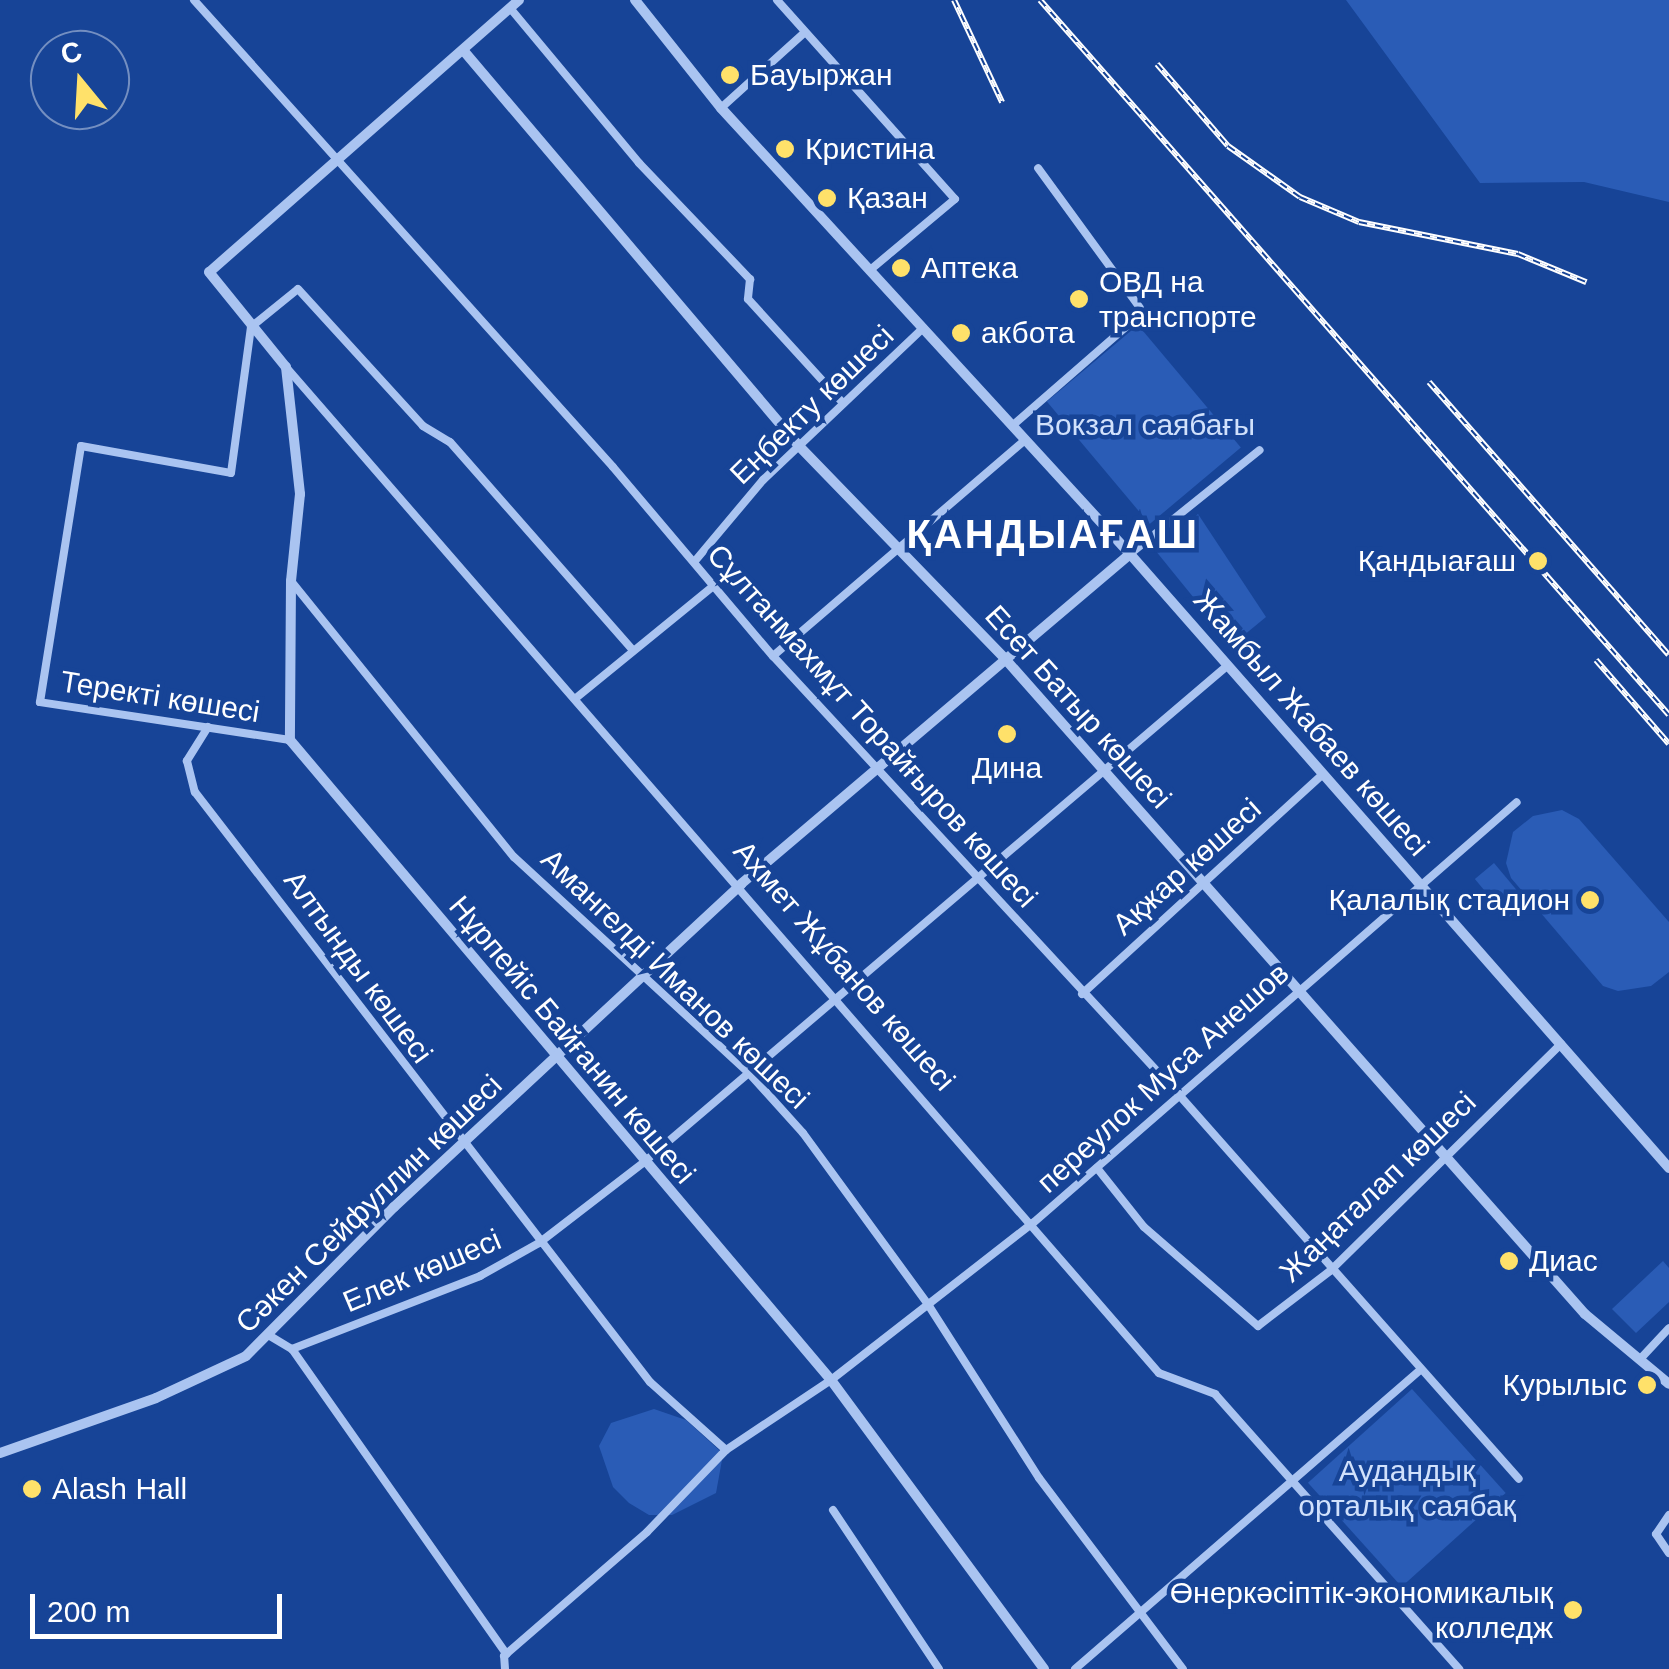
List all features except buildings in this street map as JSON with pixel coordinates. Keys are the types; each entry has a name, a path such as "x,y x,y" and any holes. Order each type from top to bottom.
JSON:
{"street":[{"name":"Сұлтанмахмұт Торайғыров көшесі","path":"194,0 334,163 716,584 773,656 1180,1096 1518,1480"},
{"name":"Жамбыл Жабаев көшесі","path":"634,0 722,108 1130,554 1669,1168"},
{"path":"777,0 955,199 870,270"},
{"path":"334,163 514,4 638,163 750,279 748,299 844,403"},
{"path":"722,108 805,32"},
{"name":"Есет Батыр көшесі","path":"463,50 798,446 1007,661 1585,1314 1643,1356 1669,1384"},
{"name":"Ахмет Жұбанов көшесі","path":"334,163 209,272 286,368 740,884 1159,1373 1215,1394 1459,1669"},
{"path":"1012,426 1144,312 1038,168"},
{"path":"252,327 298,289 423,426 450,442 632,650"},
{"name":"Теректі көшесі","path":"252,327 230,473 81,446 40,702 290,740"},
{"name":"Еңбекту көшесі","path":"695,561 798,446 923,328"},
{"path":"286,368 300,494 291,581 290,740"},
{"path":"773,656 1024,440"},
{"path":"1130,554 1260,450"},
{"name":"Сәкен Сейфуллин көшесі","path":"0,1453 216,1372 270,1336 462,1146 556,1062 740,884 1130,554"},
{"name":"Амангелді Иманов көшесі","path":"291,581 514,856 748,1072 804,1133 929,1306 1039,1478 1183,1669"},
{"path":"576,698 716,584"},
{"name":"Елек көшесі","path":"292,1350 480,1276 539,1243 643,1163 1227,666"},
{"name":"Алтынды көшесі","path":"208,728 187,761 195,792 462,1146 650,1382 726,1450"},
{"name":"Нұрпейіс Байғанин көшесі","path":"290,740 556,1062 831,1380 1044,1669"},
{"name":"Ақжар көшесі","path":"1082,994 1323,774"},
{"name":"переулок Муса Анешов","path":"506,1654 646,1532 726,1450 831,1380 1033,1223 1418,882 1436,874 1517,802"},
{"name":"Жаңаталап көшесі","path":"1097,1168 1144,1227 1258,1326 1330,1270 1561,1044"},
{"path":"1643,1356 1669,1328"},
{"path":"270,1336 292,1350 506,1654 505,1669"},
{"path":"1076,1669 1420,1370"},
{"path":"833,1510 940,1669"},
{"path":"1669,1515 1656,1534 1669,1552"}],"green space":[{"path":"1346,0 1669,0 1669,202 1584,182 1480,183"},
{"name":"Вокзал саябағы","path":"1138,325 1241,448 1150,524 1047,401"},
{"path":"1198,514 1266,617 1232,645 1155,550"},
{"name":"Қалалық стадион","path":"1562,810 1579,819 1669,922 1669,972 1651,986 1618,991 1603,986 1511,878 1506,863 1513,832 1533,816"},
{"path":"1494,863 1527,902 1508,918 1475,879"},
{"path":"1663,1261 1669,1268 1669,1302 1636,1333 1612,1309"},
{"name":"Аудандық орталық саябақ","path":"1412,1389 1506,1493 1402,1587 1308,1483"},
{"path":"654,1409 686,1420 719,1450 722,1460 716,1493 672,1515 649,1515 629,1503 613,1487 599,1446 611,1423"}],"railway":[{"path":"954,0 1002,102"},
{"path":"1040,0 1669,715"},
{"path":"1157,64 1228,146 1300,197 1359,222 1518,254 1586,282"},
{"path":"1429,382 1669,655"},
{"path":"1596,660 1669,744"}],"place":[{"name":"Бауыржан","path":"730,75"},
{"name":"Кристина","path":"785,149"},
{"name":"Қазан","path":"827,198"},
{"name":"Аптека","path":"901,268"},
{"name":"ОВД на транспорте","path":"1079,299"},
{"name":"акбота","path":"961,333"},
{"name":"Қандыағаш","path":"1538,561"},
{"name":"Дина","path":"1007,734"},
{"name":"Қалалық стадион","path":"1590,900"},
{"name":"Диас","path":"1509,1261"},
{"name":"Курылыс","path":"1647,1385"},
{"name":"Alash Hall","path":"32,1489"},
{"name":"Өнеркәсіптік-экономикалық колледж","path":"1573,1610"}],"district":[{"name":"ҚАНДЫАҒАШ","path":"1053,534"}]}
